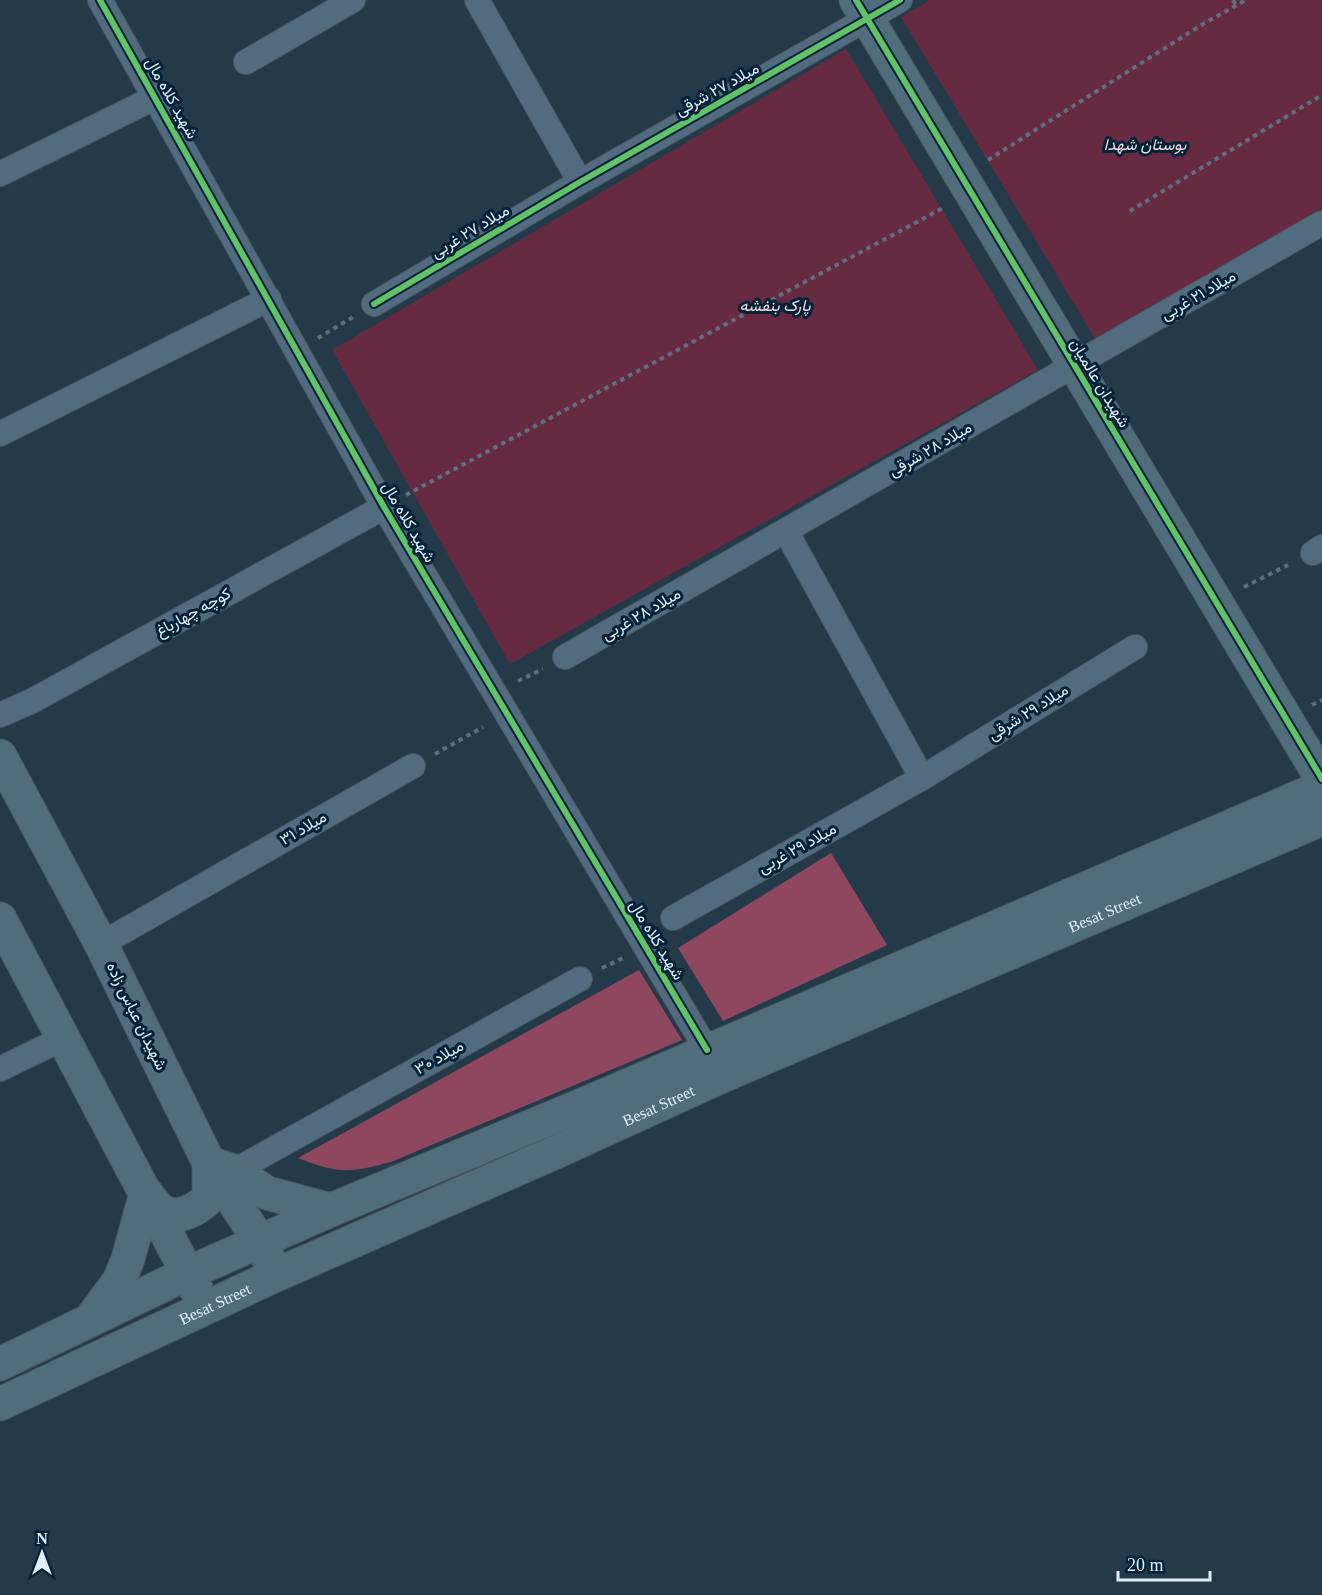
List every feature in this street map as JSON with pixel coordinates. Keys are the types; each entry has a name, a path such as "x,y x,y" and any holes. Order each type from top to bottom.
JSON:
{"main road":[{"name":"شهیدان عالمیان","path":"861,10 1322,779"},
{"name":"شهیدان عباس زاده","path":"0,756 222,1167 276,1275"},
{"name":"Besat Street","path":"0,1364 188,1272 1322,787"},
{"name":"Besat Street","path":"0,1404 276,1275 720,1077 1322,819"},
{"path":"0,919 146,1193 172,1247 188,1272 205,1309"},
{"path":"146,1193 161,1210 171,1214 188,1214 209,1198 222,1167 267,1193 331,1210"},
{"path":"88,1322 118,1281 128,1259 146,1193"}],"street":[{"name":"شهید کلاه مال","path":"100,0 384,507 707,1050"},
{"path":"246,62 352,0"},
{"path":"477,0 580,182"},
{"name":"میلاد ۲۷ شرقی","path":"580,182 861,10 900,0"},
{"path":"0,174 156,97"},
{"name":"میلاد ۲۷ غربی","path":"374,304 580,182"},
{"name":"میلاد ۲۱ غربی","path":"1074,367 1322,223"},
{"path":"0,434 269,299"},
{"name":"میلاد ۲۸ شرقی","path":"786,531 1074,367"},
{"name":"کوچه چهارباغ","path":"0,715 32,701 384,507"},
{"path":"786,531 922,778"},
{"name":"میلاد ۲۸ غربی","path":"566,657 786,531"},
{"name":"میلاد ۲۹ شرقی","path":"922,778 1135,647"},
{"name":"میلاد ۳۱","path":"100,944 413,766"},
{"name":"میلاد ۲۹ غربی","path":"673,918 922,778"},
{"name":"میلاد ۳۰","path":"222,1167 580,979"},
{"path":"0,1069 64,1038"}],"path":[{"path":"1233,0 1236,6"},
{"path":"982,164 1203,24 1246,0"},
{"path":"1130,211 1322,95"},
{"path":"384,507 951,204"},
{"path":"297,351 374,304"},
{"path":"1234,592 1317,550"},
{"path":"494,693 566,657"},
{"path":"413,766 507,714"},
{"path":"580,979 645,947"}],"green space":[{"name":"بوستان شهدا","path":"930,0 1322,0 1322,208 1096,340 901,17"},
{"name":"پارک بنفشه","path":"846,49 1038,370 510,664 332,350"}],"shaded area":[{"path":"831,853 887,945 723,1021 678,948"},
{"path":"639,970 682,1040 391,1162 344,1170 324,1167 298,1158"}],"cycle path":[{"path":"100,0 384,507 707,1050"},
{"path":"856,0 1322,779"},
{"path":"374,304 580,182 900,0"}]}
